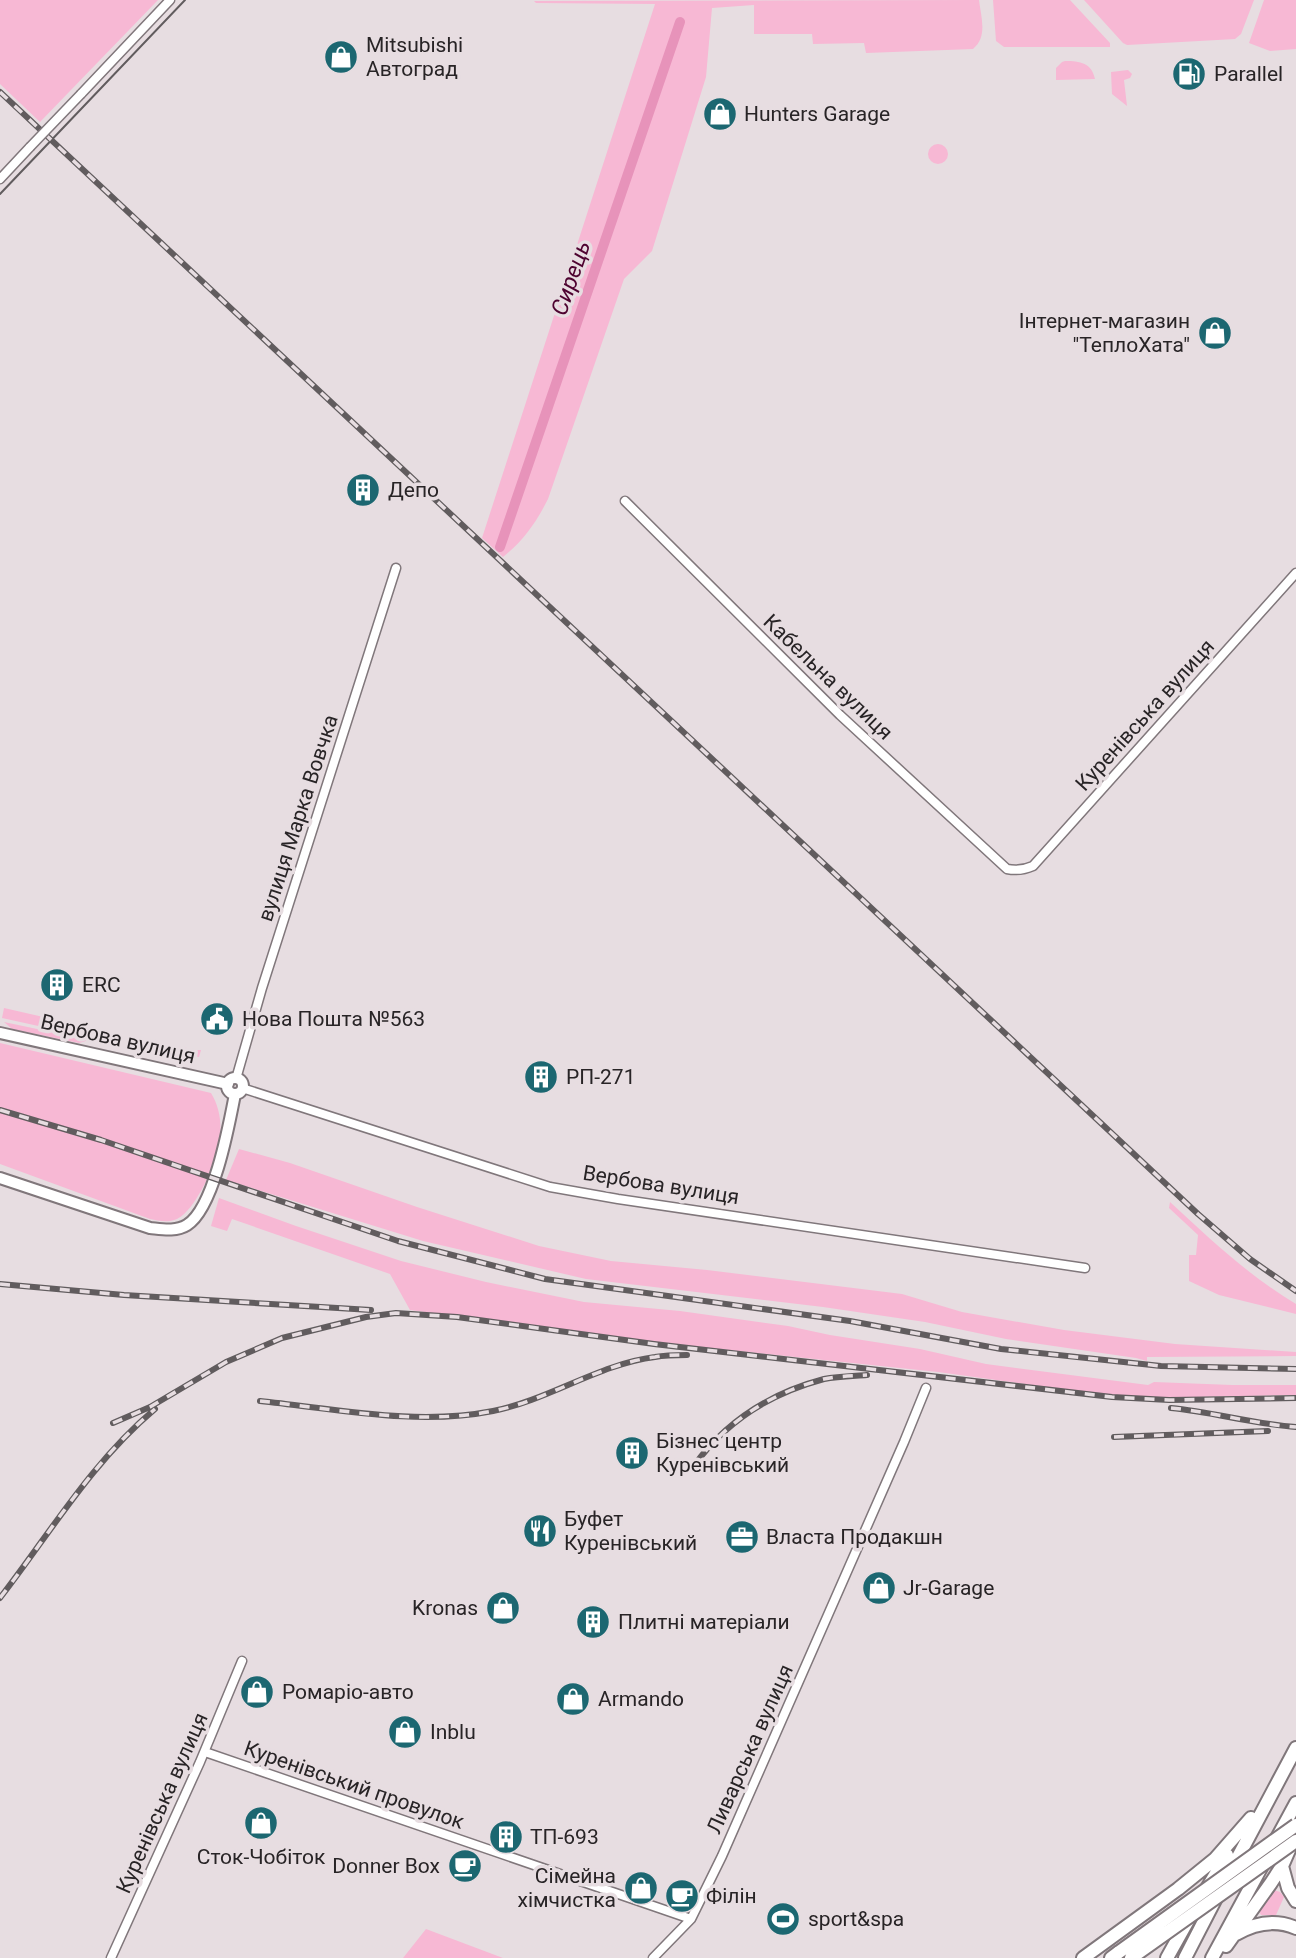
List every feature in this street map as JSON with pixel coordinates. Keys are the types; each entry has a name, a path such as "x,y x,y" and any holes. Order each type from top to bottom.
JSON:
{"main road":[{"name":"Вербова вулиця","path":"0,1033 235,1086"},
{"path":"0,1178 150,1228 169,1230 187,1225 204,1202 223,1155 235,1086"},
{"path":"1185,1958 1296,1748"},
{"path":"1167,1958 1213,1877 1279,1780"},
{"path":"1212,1958 1296,1803"},
{"path":"1083,1958 1215,1859 1251,1818"},
{"path":"1121,1956 1296,1825"},
{"path":"1218,1958 1282,1866 1296,1834"},
{"path":"1121,1956 1296,1841"},
{"path":"1282,1866 1288,1888 1296,1901"},
{"path":"1233,1936 1248,1928 1269,1923 1282,1923 1296,1928"}],"street":[{"path":"0,179 170,0"},
{"name":"Кабельна вулиця","path":"625,501 840,715 1007,869 1014,871"},
{"name":"вулиця Марка Вовчка","path":"235,1086 262,988 396,568"},
{"name":"Куренівська вулиця","path":"1014,871 1033,866 1296,573"},
{"name":"Вербова вулиця","path":"235,1086 550,1188 1085,1268"},
{"name":"Ливарська вулиця","path":"653,1958 691,1919 722,1856 926,1388"},
{"name":"Куренівська вулиця","path":"111,1958 205,1752 242,1661"},
{"name":"Куренівський провулок","path":"205,1752 691,1919"}],"shaded area":[{"path":"0,0 158,0 40,122 0,84"},
{"path":"979,0 982,33 973,49 866,53 864,43 813,44 812,34 754,34 754,5 712,8 706,77 652,251 624,279 548,499 528,531 503,557 482,538 655,4 534,1"},
{"path":"993,0 1070,0 1110,43 1110,47 1004,47 996,41"},
{"path":"1084,0 1254,0 1241,34 1235,39 1127,45"},
{"path":"1264,0 1296,0 1296,49 1270,51 1249,43"},
{"path":"1065,61 1088,66 1095,79 1056,80 1056,68"},
{"path":"1128,70 1132,74 1124,80 1127,106 1112,94 1111,72"},
{"path":"938,144 945,147 948,154 945,161 938,164 931,161 928,154 931,147"},
{"path":"4,1008 96,1029 93,1038 2,1018"},
{"path":"4,1022 89,1040 79,1043 12,1029"},
{"path":"130,1036 201,1050 199,1057 182,1054 130,1042"},
{"path":"0,1043 211,1093 220,1117 219,1143 207,1180 187,1211 174,1220 150,1219 0,1164"},
{"path":"239,1149 290,1163 539,1246 611,1261 902,1294 962,1312 1064,1330 1175,1344 1296,1352 1296,1356 1147,1357 1147,1361 823,1307 586,1279 423,1241 226,1180"},
{"path":"219,1198 401,1261 584,1302 680,1311 788,1326 920,1349 986,1364 1148,1385 1154,1382 1296,1385 1296,1395 1141,1398 1105,1395 938,1372 653,1342 410,1310 390,1274 232,1219 227,1231 211,1226"},
{"path":"1170,1202 1246,1269 1296,1304 1296,1314 1219,1295 1189,1281 1189,1255 1196,1255 1198,1235 1169,1208"},
{"path":"1274,1890 1284,1897 1276,1915 1261,1915 1259,1911"},
{"path":"426,1929 503,1958 403,1958"}],"waterway":[{"name":"Сирець","path":"500,547 680,22"}],"tram line":[{"path":"0,194 185,0"}],"railway":[{"path":"0,92 1198,1214 1250,1259 1296,1291"},
{"path":"0,1110 101,1140 398,1241 545,1279 850,1321 1001,1349 1161,1366 1296,1369"},
{"path":"0,1284 124,1295 371,1310"},
{"path":"113,1423 150,1407 226,1362 282,1338 366,1317 396,1313 457,1317 654,1344 1112,1397 1169,1400 1296,1398"},
{"path":"260,1401 406,1417 464,1415 514,1406 634,1361 687,1355"},
{"path":"693,1467 720,1436 768,1401 824,1379 867,1375"},
{"path":"1171,1408 1296,1427"},
{"path":"0,1598 91,1475 155,1409"},
{"path":"1114,1437 1268,1431"}],"place":[{"name":"Mitsubishi Автоград","path":"341,57"},
{"name":"Parallel","path":"1189,74"},
{"name":"Hunters Garage","path":"720,114"},
{"name":"Інтернет-магазин \"ТеплоХата\"","path":"1215,333"},
{"name":"Депо","path":"363,490"},
{"name":"ERC","path":"57,985"},
{"name":"Нова Пошта №563","path":"217,1019"},
{"name":"РП-271","path":"541,1077"},
{"name":"Бізнес центр Куренівський","path":"632,1453"},
{"name":"Буфет Куренівський","path":"540,1531"},
{"name":"Власта Продакшн","path":"742,1537"},
{"name":"Jr-Garage","path":"879,1588"},
{"name":"Kronas","path":"503,1608"},
{"name":"Плитні матеріали","path":"593,1622"},
{"name":"Ромаріо-авто","path":"257,1692"},
{"name":"Armando","path":"573,1699"},
{"name":"Inblu","path":"405,1732"},
{"name":"Сток-Чобіток","path":"261,1823"},
{"name":"ТП-693","path":"506,1837"},
{"name":"Donner Box","path":"465,1866"},
{"name":"Сімейна хімчистка","path":"641,1888"},
{"name":"Філін","path":"682,1896"},
{"name":"sport&spa","path":"783,1919"}]}
